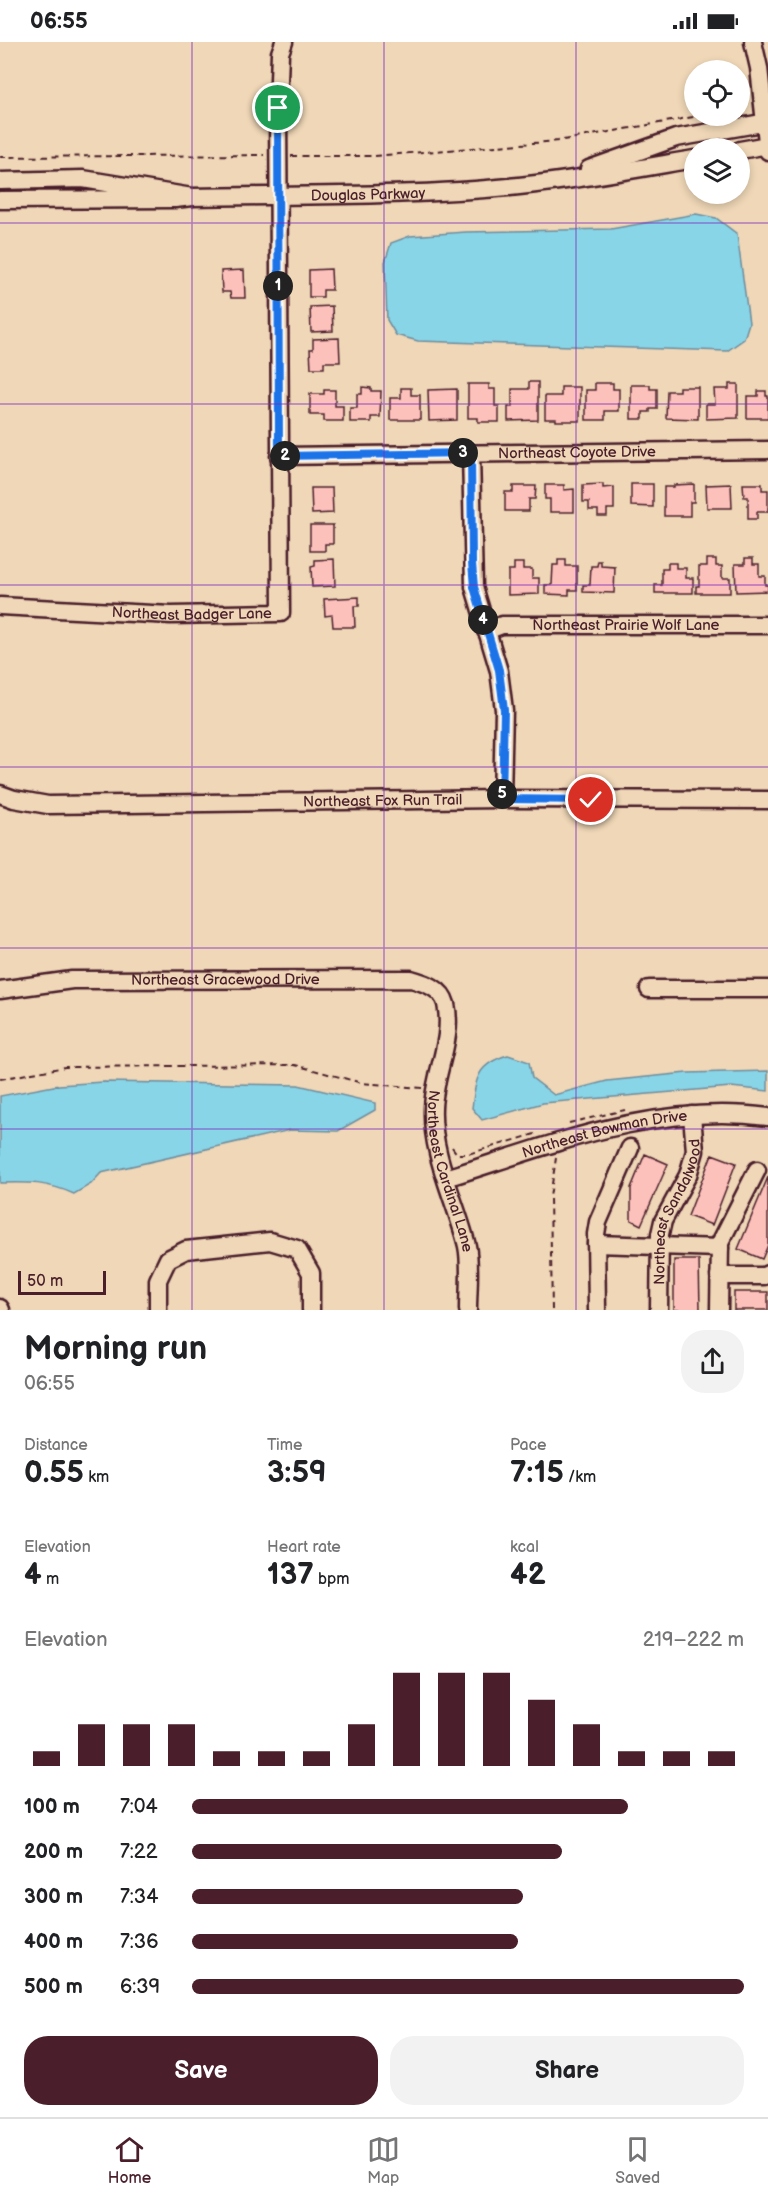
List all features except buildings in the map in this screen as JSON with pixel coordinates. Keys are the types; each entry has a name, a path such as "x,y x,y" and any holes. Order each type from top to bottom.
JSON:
{"street":[{"name":"Northeast Badger Lane","path":"0,606 171,615 281,613 278,155 280,53 284,42"},
{"path":"753,42 767,122 768,151"},
{"name":"Douglas Parkway","path":"542,183 596,167 676,138 767,122"},
{"path":"750,148 768,145"},
{"name":"Douglas Parkway","path":"0,200 405,194 542,183 684,161"},
{"name":"Douglas Parkway","path":"0,181 83,179 192,197"},
{"name":"Northeast Coyote Drive","path":"279,456 768,450"},
{"path":"471,453 473,579 499,670 504,710 502,799"},
{"name":"Northeast Prairie Wolf Lane","path":"486,631 502,625 768,625"},
{"name":"Northeast Fox Run Trail","path":"0,794 48,805 502,799 768,800"},
{"name":"Northeast Gracewood Drive","path":"0,990 72,980 411,979 430,984 446,1001"},
{"path":"649,989 768,989"},
{"name":"Northeast Cardinal Lane","path":"446,1001 450,1023 432,1109 434,1134 468,1248 468,1310"},
{"name":"Northeast Bowman Drive","path":"446,1178 596,1130 634,1121 692,1115 768,1117"},
{"name":"Northeast Sandalwood","path":"659,1310 660,1246 663,1221 688,1175 695,1151 692,1115"},
{"path":"597,1310 596,1234 601,1214 630,1148"},
{"path":"719,1310 720,1243 757,1170"},
{"path":"158,1310 158,1280 168,1259 186,1250 270,1240 297,1249 311,1273 311,1310"},
{"path":"596,1244 720,1248"},
{"path":"719,1276 764,1276 768,1274"}],"path":[{"path":"0,157 374,156 558,141 684,119"},
{"path":"0,1079 65,1067 295,1065 362,1083 435,1089"},
{"path":"448,1139 457,1154"},
{"path":"552,1145 557,1160 551,1181 550,1197 552,1310"}],"water":[{"path":"696,214 716,218 737,234 749,323 744,339 727,351 418,341 396,335 387,320 385,262 391,243 410,236 466,232 611,229"},
{"path":"508,1055 529,1062 532,1078 554,1095 607,1081 687,1073 768,1071 768,1091 731,1087 543,1103 482,1120 472,1108 477,1080 490,1063"},
{"path":"103,1082 298,1085 375,1103 375,1110 338,1131 290,1130 101,1173 91,1184 74,1194 38,1184 0,1183 0,1096 59,1085"}],"route":[{"path":"278,108 279,456 471,453 474,587 499,670 504,710 502,799 591,800"}]}
